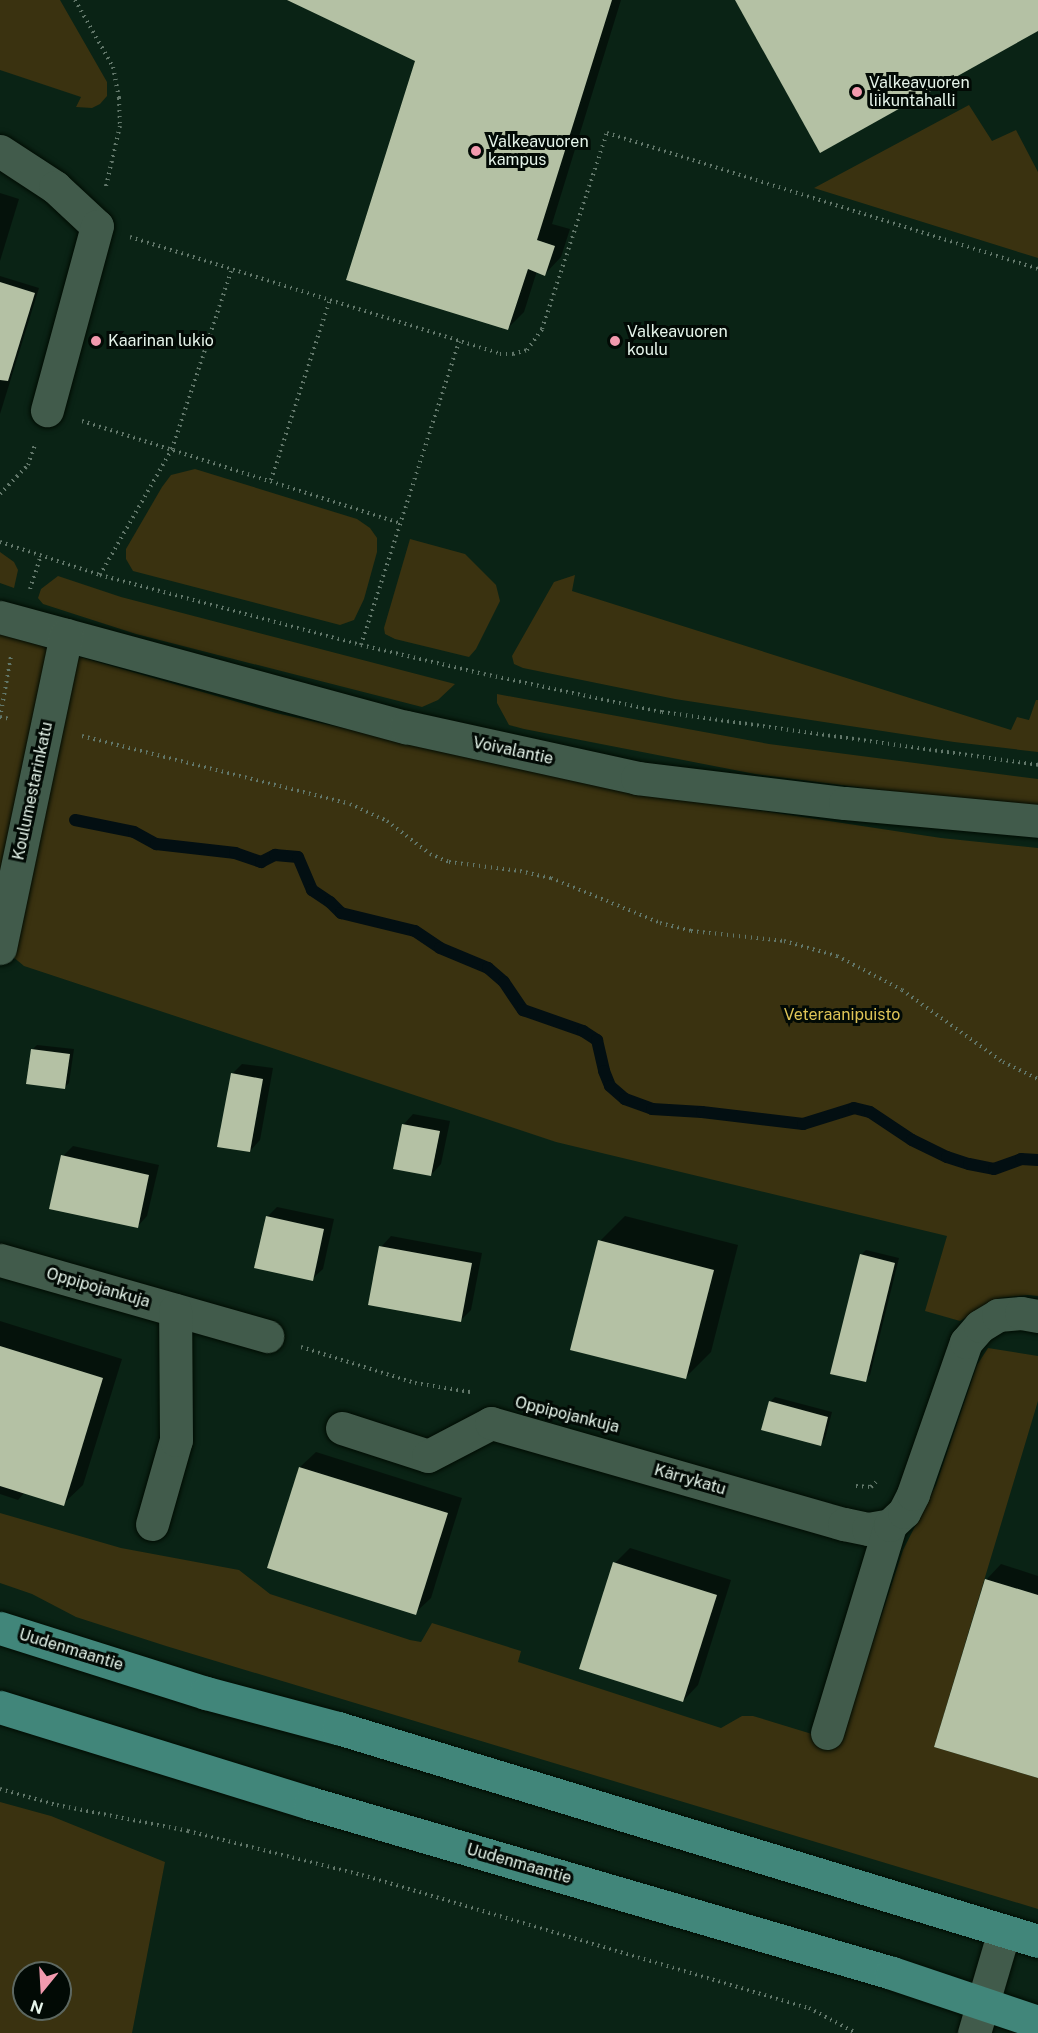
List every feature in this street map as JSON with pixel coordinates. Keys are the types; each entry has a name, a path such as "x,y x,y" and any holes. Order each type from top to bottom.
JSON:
{"main road":[{"name":"Uudenmaantie","path":"0,1628 206,1693 338,1728 1038,1941"},
{"name":"Uudenmaantie","path":"0,1707 310,1803 892,1973 978,2019 1038,2022"}],"street":[{"path":"0,151 55,187 97,226 47,410"},
{"name":"Voivalantie","path":"0,617 406,727 637,778 844,803 1038,821"},
{"name":"Koulumestarinkatu","path":"0,948 66,634"},
{"name":"Oppipojankuja","path":"0,1260 267,1336"},
{"path":"152,1524 176,1440 176,1310"},
{"path":"827,1733 890,1525 904,1512 914,1494 966,1342 980,1326 999,1315 1038,1316"},
{"name":"Kärrykatu","path":"342,1428 428,1456 491,1423 844,1524 868,1528 890,1525"},
{"path":"978,2019 1004,1931"}],"path":[{"path":"75,0 113,67 119,98 120,126 97,226 500,354 513,354 527,350 542,330 607,132 1038,269"},
{"path":"100,575 172,449 232,269"},
{"path":"271,480 330,299"},
{"path":"361,645 459,341"},
{"path":"0,494 28,465 47,410 271,480 399,523"},
{"path":"0,542 40,558 361,645 662,712 1038,765"},
{"path":"11,657 0,718 46,727 350,804 387,821 430,854 448,862 520,871 551,878 660,923 691,931 784,941 815,948 882,978 1003,1062 1038,1080"},
{"path":"0,683 6,684"},
{"path":"267,1336 415,1383 477,1394"},
{"path":"852,1486 872,1487 879,1480"},
{"path":"0,1789 57,1805 188,1831 362,1875 809,2008 856,2033"}],"green space":[{"path":"0,0 60,0 107,82 107,96 100,104 92,108 76,107 81,97 0,70"},
{"path":"969,105 992,141 1016,130 1038,172 1038,258 814,188"},
{"path":"195,469 357,519 370,528 377,538 377,552 364,599 354,620 340,625 133,571 126,559 126,549 162,487 171,475"},
{"path":"410,539 465,554 496,585 500,601 476,649 469,657 395,639 385,634 384,628"},
{"path":"0,552 14,562 18,570 14,588 0,583"},
{"path":"575,575 572,591 1011,730 1017,717 1029,720 1036,700 1038,700 1038,752 954,742 675,699 523,668 514,664 512,656 554,582"},
{"path":"58,576 121,597 455,684 438,700 422,707 136,634 43,604 38,598 41,589"},
{"name":"Veteraanipuisto","path":"0,634 276,713 500,763 717,804 941,838 1038,848 1038,1296 999,1298 960,1321 925,1311 947,1236 556,1142 24,966 0,946"},
{"path":"497,694 769,744 1038,779 1038,810 755,774 524,729 509,725 497,703"},
{"path":"988,1348 1038,1356 1038,1401 934,1747 1038,1778 1038,1909 166,1646 76,1617 32,1594 0,1583 0,1513 121,1548 239,1570 270,1594 410,1640 421,1642 432,1623 521,1651 518,1662 721,1728 742,1716 753,1716 825,1738 844,1729 903,1550 936,1485 977,1365"},
{"path":"0,1802 51,1816 165,1862 132,2033 0,2033"}],"building":[{"name":"Valkeavuoren kampus","path":"287,0 612,0 537,240 555,246 545,276 528,269 508,330 346,280 415,61"},
{"name":"Valkeavuoren liikuntahalli","path":"735,0 1038,0 1038,31 820,153"},
{"path":"0,282 35,293 8,381 0,380"},
{"path":"31,1049 70,1054 65,1089 26,1084"},
{"path":"231,1073 263,1079 250,1152 217,1147"},
{"path":"402,1124 440,1131 431,1176 393,1169"},
{"path":"61,1155 149,1175 138,1228 49,1209"},
{"path":"266,1216 324,1229 313,1281 254,1268"},
{"path":"598,1240 714,1270 686,1379 570,1350"},
{"path":"379,1246 472,1263 461,1322 368,1305"},
{"path":"860,1254 895,1263 866,1382 830,1374"},
{"path":"0,1346 103,1378 64,1506 0,1486"},
{"path":"769,1401 828,1417 821,1446 761,1430"},
{"path":"299,1467 448,1513 416,1615 267,1568"},
{"path":"613,1562 717,1595 683,1702 579,1669"},
{"path":"985,1579 1038,1595 1038,1778 934,1747"}],"waterway":[{"path":"75,820 134,832 156,844 235,853 261,862 275,855 298,857 312,890 341,913 415,931 440,948 488,968 504,982 523,1010 583,1031 597,1040 610,1086 625,1099 652,1109 702,1112 803,1124 854,1108 870,1112 912,1140 947,1157 969,1164 994,1169 1021,1159 1038,1160"}],"place":[{"name":"Valkeavuoren liikuntahalli","path":"857,92"},
{"name":"Valkeavuoren kampus","path":"476,151"},
{"name":"Kaarinan lukio","path":"96,341"},
{"name":"Valkeavuoren koulu","path":"615,341"}]}
